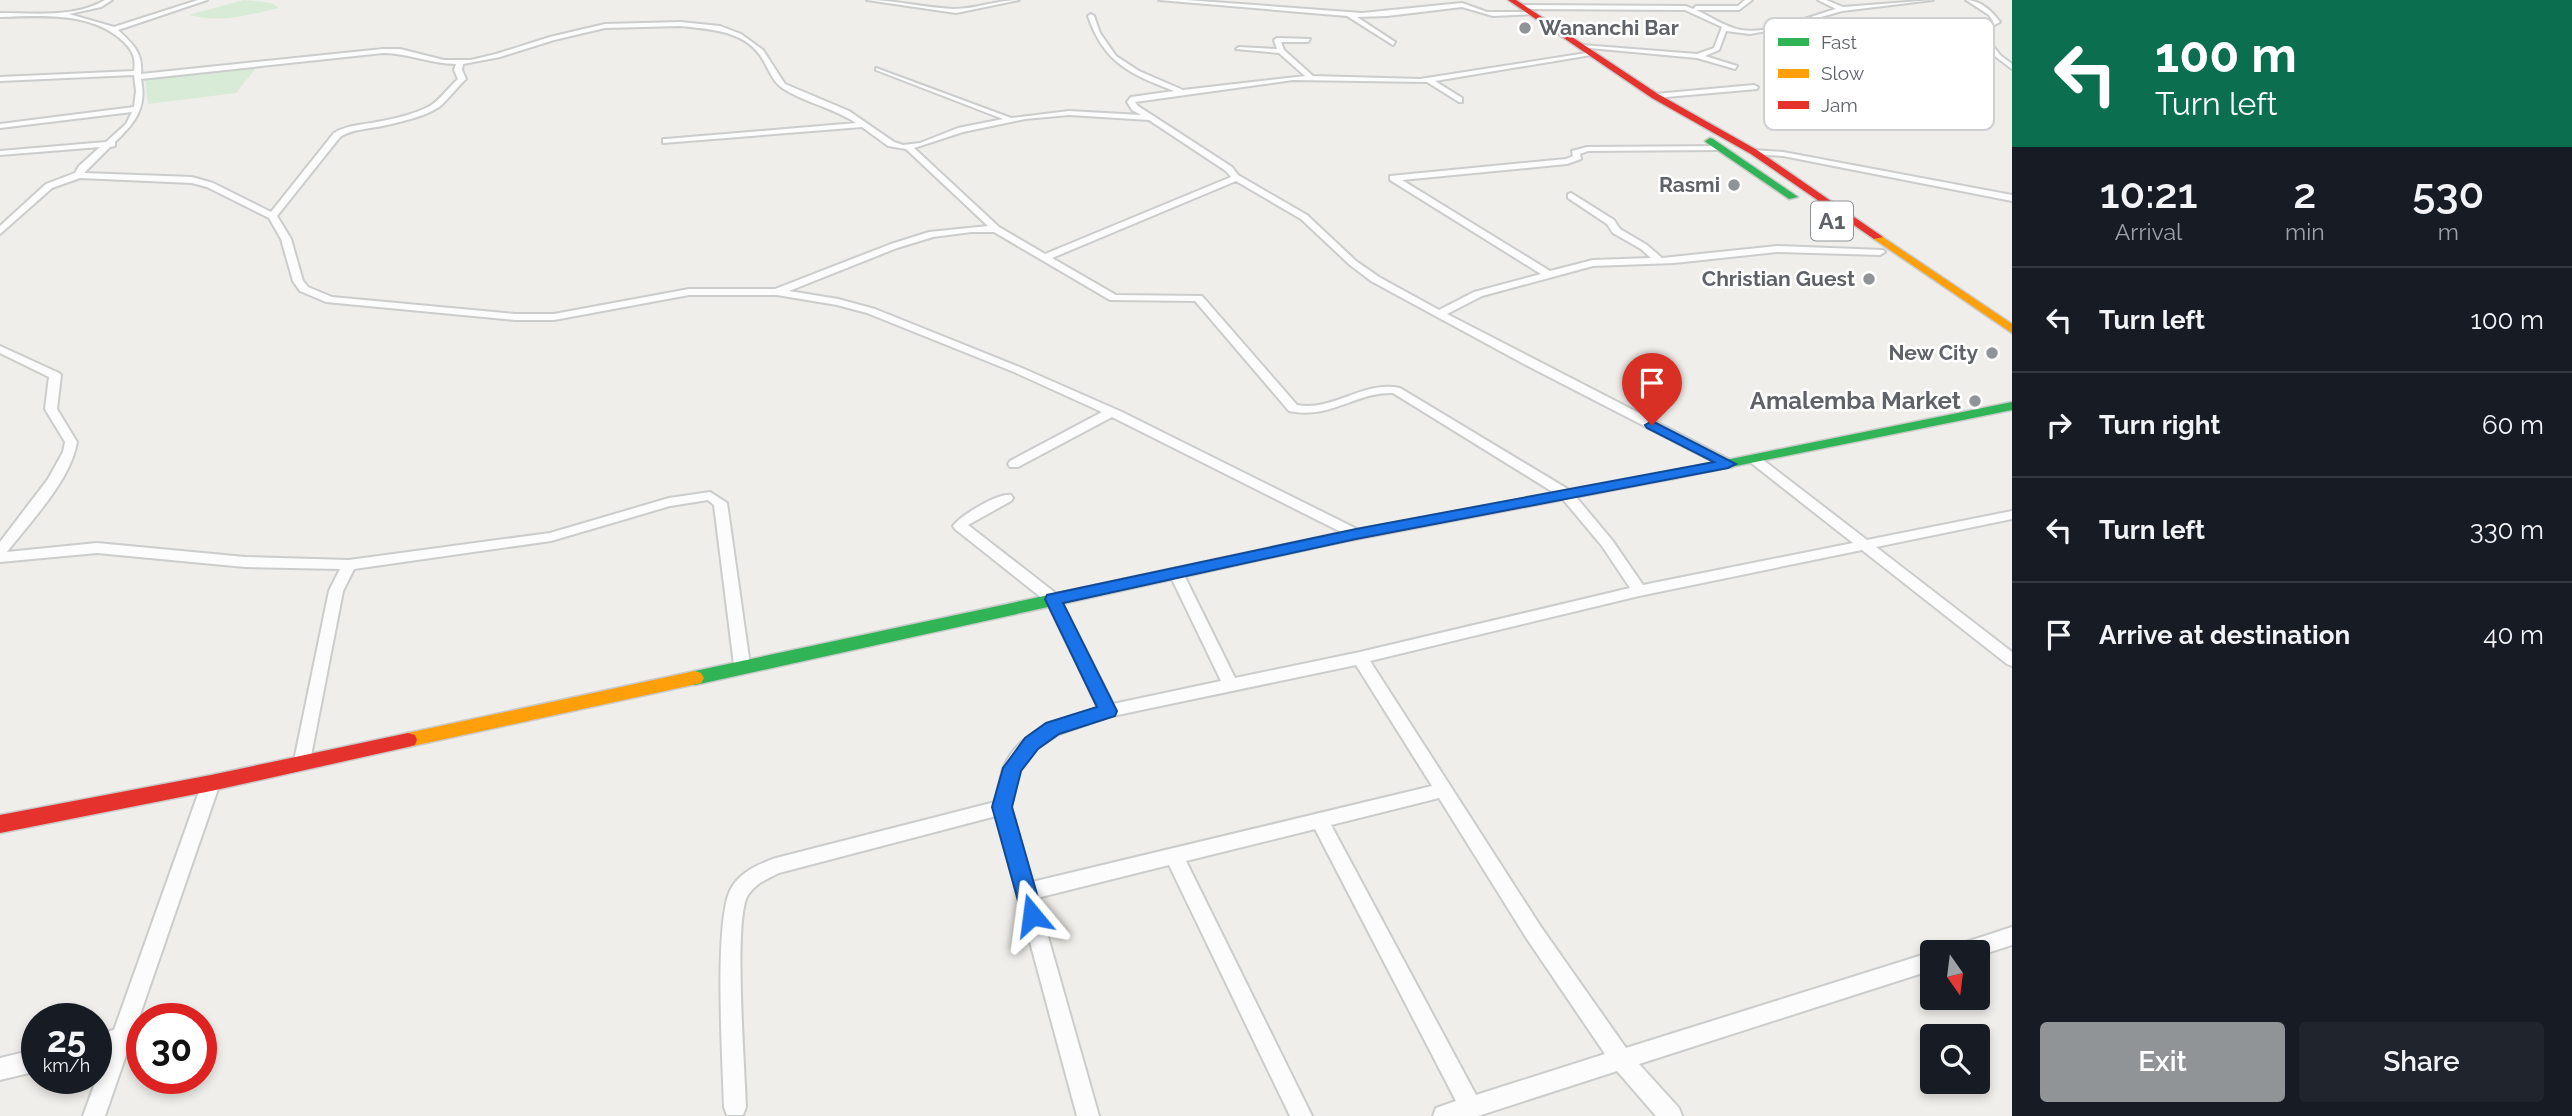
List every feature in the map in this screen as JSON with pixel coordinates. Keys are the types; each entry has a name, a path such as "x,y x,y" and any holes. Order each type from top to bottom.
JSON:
{"main road":[{"name":"A1","path":"1522,7 1655,96 1772,163 2012,329"},
{"name":"A1","path":"1655,96 1717,148 1880,252 2012,342"},
{"path":"1742,164 1772,163"},
{"path":"0,824 211,783 302,761 1356,534 1754,459 2012,406"}],"street":[{"path":"0,15 58,14 99,6 109,0"},
{"path":"114,29 204,0"},
{"path":"870,0 956,11 1016,0"},
{"path":"1162,0 1349,15 1391,15 1462,5 1473,6 1485,14 1522,7 1739,8 1749,0"},
{"path":"1215,0 1228,5"},
{"path":"1263,0 1288,10"},
{"path":"1682,0 1686,8 1729,29 1749,34 1764,30"},
{"path":"1821,0 1842,9"},
{"path":"1808,18 1842,9 1930,0"},
{"path":"1969,0 1994,18"},
{"path":"58,14 114,29 133,47 139,61 137,75 140,91 137,109 129,125 82,168 79,175"},
{"path":"1349,15 1392,43"},
{"path":"1091,16 1101,44 1122,65 1181,91"},
{"path":"0,79 137,75 383,51 400,51 424,59 460,63 482,61 525,45 614,25 666,23 732,31 761,51 787,89 846,113 891,144 908,147 921,145 961,130 1008,119 1069,113 1149,118"},
{"path":"1698,56 1717,49 1723,30 1729,29"},
{"path":"1308,40 1275,41 1281,51 1311,78"},
{"path":"1239,49 1281,51"},
{"path":"1728,464 1528,362 1375,279 1353,263 1304,217 1236,177 1229,169 1149,118 1131,102 1139,97 1248,82 1311,78 1429,80 1586,50 1698,56 1735,67"},
{"path":"1994,51 2012,67"},
{"path":"272,216 337,135 345,130 414,115 440,103 448,90 462,79 458,70 460,63"},
{"path":"878,69 1008,119"},
{"path":"1429,80 1459,100"},
{"path":"1655,96 1754,87"},
{"path":"0,127 137,109"},
{"path":"666,141 862,125"},
{"path":"0,153 111,144"},
{"path":"908,147 996,229 1117,299 1200,299 1293,408 1312,410 1378,391 1396,390 1566,494 1607,543 1639,592"},
{"path":"1549,275 1393,178 1567,161 1578,157 1576,153 1579,150 1587,149 1717,148"},
{"path":"1754,152 1783,154 2012,198"},
{"path":"3,227 49,186 79,175 192,180 210,185 272,216 286,239 298,281 304,289 330,300 528,317 589,312 689,292 777,292 871,311 1018,370 1111,412 1356,534"},
{"path":"1046,257 1142,215 1234,181 1236,177"},
{"path":"1572,195 1611,222 1620,234 1644,247 1660,261"},
{"path":"777,292 932,234 996,229"},
{"path":"1441,313 1478,294 1603,261 1660,261 1777,249 1880,252"},
{"path":"0,349 55,375 51,409 71,440 69,456 60,472 0,554"},
{"path":"1014,464 1111,412"},
{"path":"1754,459 1868,545 2012,660"},
{"path":"0,554 97,548 245,562 349,565 551,537 669,502 710,496 720,503 742,666"},
{"path":"1006,499 960,526 1053,599 1108,711"},
{"path":"1088,1116 1002,807 1012,768 1031,743 1053,729 1108,711 1360,658 1639,592 2012,515"},
{"path":"302,761 335,591 349,565"},
{"path":"1176,573 1231,686"},
{"path":"1360,658 1534,933 1622,1061 1671,1116"},
{"path":"94,1116 211,783"},
{"path":"1025,892 1444,790"},
{"path":"734,1107 731,932 738,893 752,877 776,866 1002,807"},
{"path":"1320,821 1471,1108"},
{"path":"1174,856 1301,1116"},
{"path":"1990,943 2012,936"},
{"path":"1444,1116 1920,965"},
{"path":"112,1041 120,1039"},
{"path":"0,1069 21,1064"}],"green space":[{"path":"244,0 271,3 279,8 224,18 188,15"},
{"path":"256,68 236,93 148,104 145,78"}],"traffic: fast":[{"path":"1710,141 1793,197"},
{"path":"1672,475 2012,406"},
{"path":"695,678 1333,539"}],"traffic: slow":[{"path":"1878,237 2012,329"},
{"path":"408,740 695,678"}],"traffic: jam":[{"path":"1511,0 1655,96 1754,152 1878,237"},
{"path":"1333,539 1672,475"},
{"path":"0,824 211,783 408,740"}],"place":[{"name":"Wananchi Bar","path":"1525,28"},
{"name":"Rasmi","path":"1734,185"},
{"name":"Christian Guest","path":"1869,279"},
{"name":"New City","path":"1992,353"},
{"name":"Amalemba Market","path":"1975,401"}],"route":[{"path":"1032,915 1002,807 1012,768 1031,743 1053,729 1108,711 1053,599 1356,534 1728,464 1652,425"}]}
